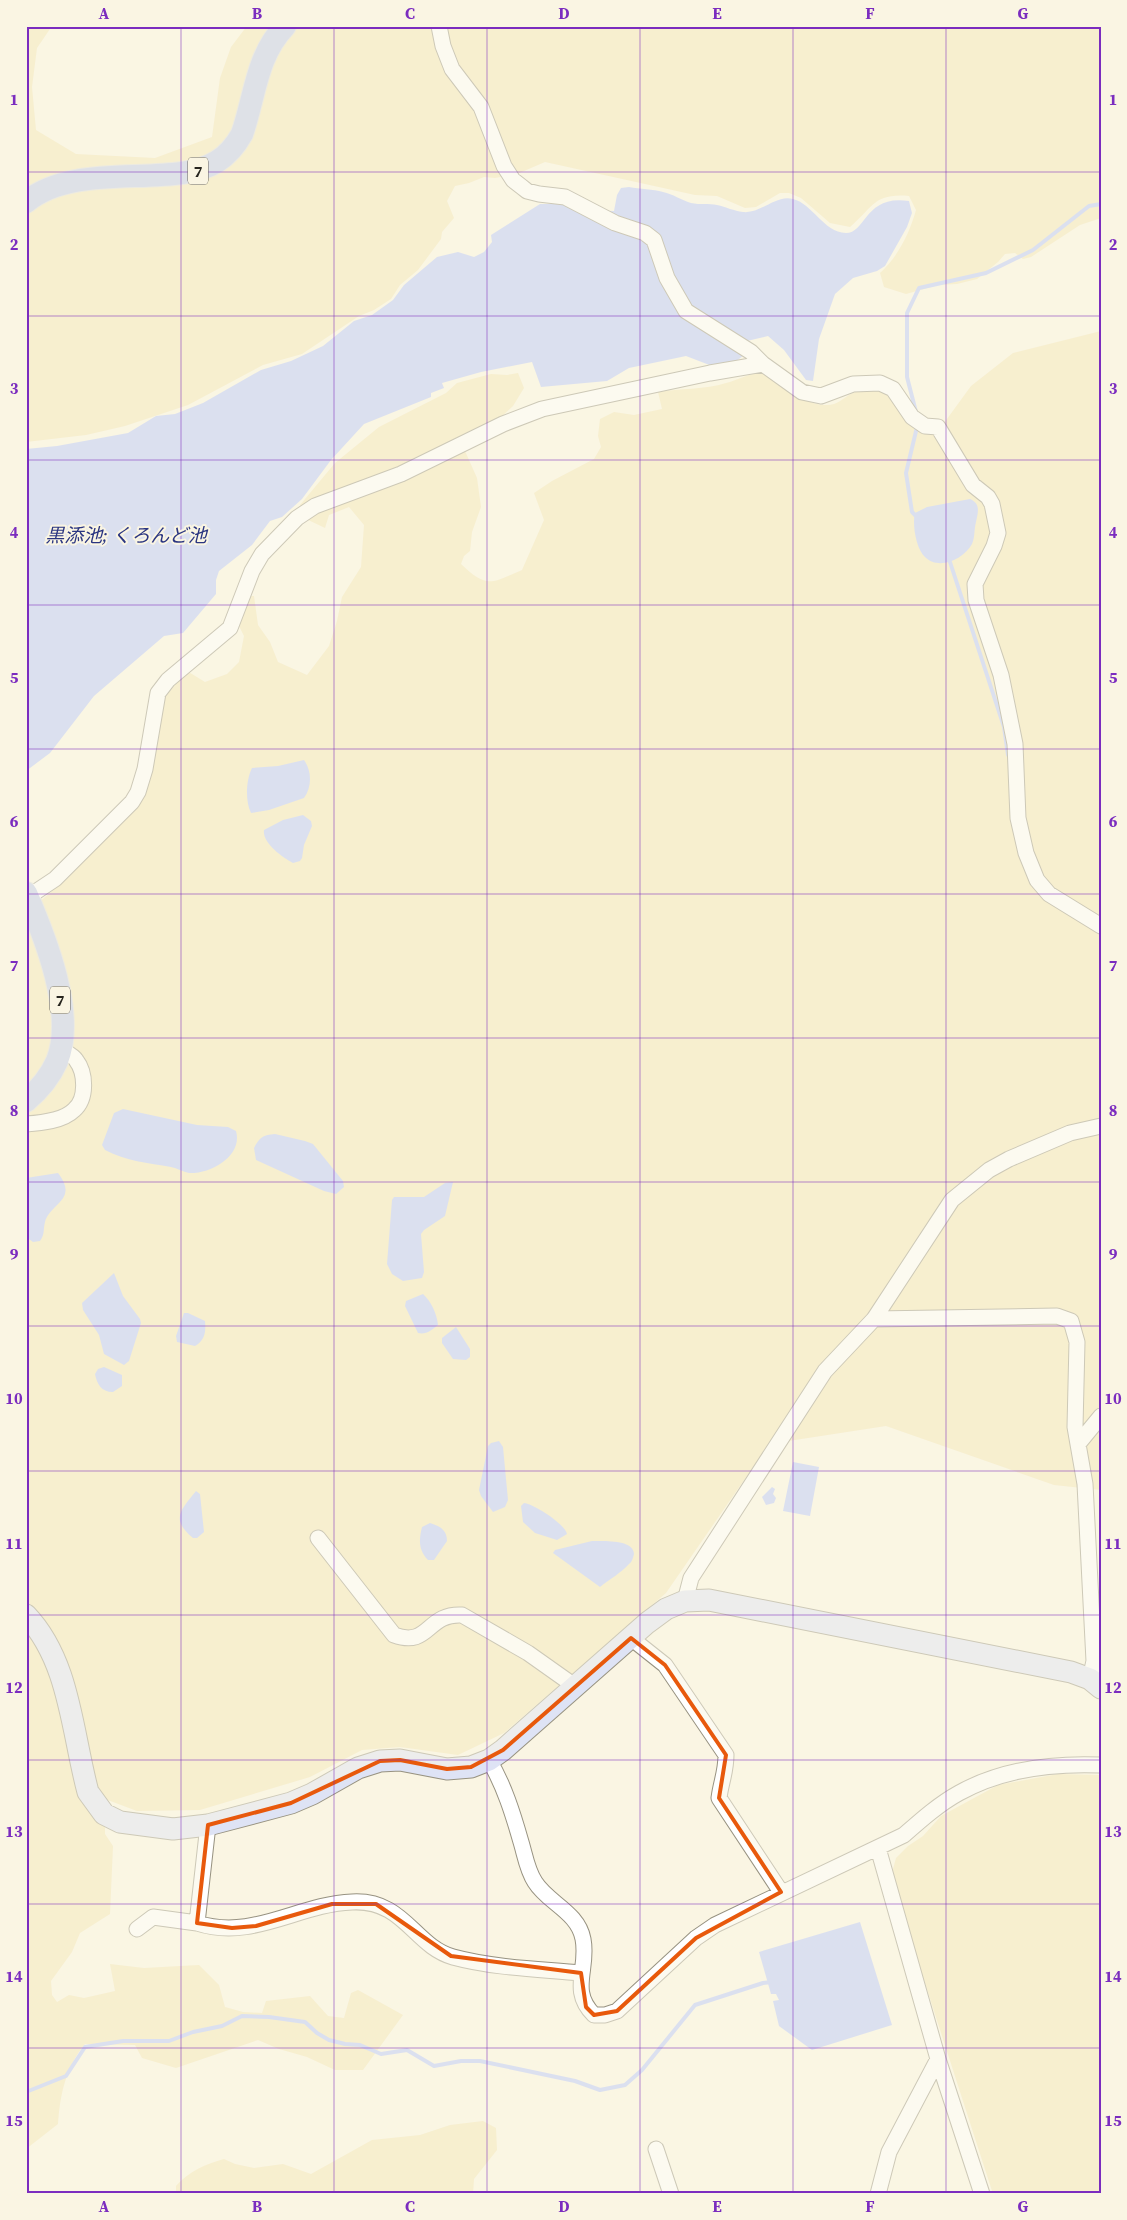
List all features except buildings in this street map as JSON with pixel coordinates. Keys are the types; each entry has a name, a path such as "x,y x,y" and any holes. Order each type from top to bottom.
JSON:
{"main road":[{"name":"7","path":"26,202 48,188 78,180 176,174 198,171 220,162 237,143 242,134 261,65 272,42 285,26"},
{"name":"7","path":"26,1101 48,1078 57,1061 63,1019 42,931 27,895"}],"street":[{"path":"439,26 443,46 452,69 481,108 504,166 513,180 527,191 565,197 615,223 645,233 654,240 667,278 686,311 751,352 763,364 802,392 821,396 854,384 880,383 893,389 912,417 925,426 938,427 973,484 988,497 992,504 998,533 994,546 975,584 976,600 1001,675 1015,744 1018,818 1026,853 1037,880 1049,894 1101,926"},
{"path":"27,895 55,879 132,802 138,792 145,769 158,693 168,680 230,628 252,571 262,554 298,518 315,506 401,474 503,424 542,410 710,373 763,364"},
{"path":"26,1124 56,1119 74,1111 83,1097 82,1076 76,1059 60,1049"},
{"path":"685,1601 691,1578 825,1371 874,1320 952,1200 970,1183 1008,1160 1070,1133 1101,1126"},
{"path":"26,1615 40,1631 59,1668 88,1792 96,1804 104,1814 120,1822 173,1829 208,1825 291,1802 312,1794 358,1768 380,1761 400,1760 447,1769 471,1768 489,1760 666,1609 685,1601 709,1600 1024,1661 1072,1672 1096,1683 1085,1484 1075,1427 1077,1342 1071,1321 1057,1316 874,1320"},
{"path":"1078,1444 1101,1416"},
{"path":"318,1538 394,1635 405,1639 419,1637 441,1617 453,1614 462,1615 528,1653 576,1687"},
{"path":"631,1638 665,1665 726,1755 726,1772 720,1788 719,1798 781,1892"},
{"path":"489,1760 499,1777 535,1883 575,1920 583,1938 584,1955 580,1988 586,2008 594,2015 605,2015 617,2011 696,1938 716,1925 781,1892 904,1835 959,1793 1002,1774 1074,1764 1101,1765"},
{"path":"197,1923 208,1825"},
{"path":"878,1848 938,2059 982,2194"},
{"path":"137,1930 153,1917 208,1926 232,1928 256,1926 332,1904 354,1901 376,1904 396,1914 424,1940 452,1956 504,1965 581,1973"},
{"path":"878,2194 889,2152 938,2059"},
{"path":"656,2150 671,2194"}],"highlighted area":[{"path":"631,1638 665,1665 726,1755 719,1798 781,1892 696,1938 617,2011 594,2015 586,2007 581,1973 451,1956 376,1904 332,1904 256,1926 232,1928 197,1923 208,1825 291,1803 380,1761 400,1760 447,1769 471,1767 503,1750"}],"shaded area":[{"path":"26,26 52,26 37,48 32,87 36,130 76,154 155,158 212,137 220,78 231,47 247,26 1101,26 1101,218 1080,225 1031,257 1023,259 1015,253 1005,254 977,279 957,284 938,285 906,294 884,287 880,273 898,252 910,227 916,210 909,196 881,199 850,227 830,223 801,198 789,193 780,193 756,207 745,208 717,196 695,195 545,162 517,174 495,178 484,177 455,186 447,201 454,218 442,232 441,239 418,270 400,285 391,299 374,310 359,316 302,354 263,365 188,405 125,426 86,435 26,442"},
{"path":"1101,331 1101,1490 1054,1485 886,1426 769,1444 666,1593 504,1733 458,1755 400,1747 362,1750 310,1777 200,1810 137,1811 105,1799 105,1834 113,1846 110,1914 80,1933 72,1952 51,1981 52,1995 57,2002 69,1995 84,1998 115,1991 110,1964 144,1968 199,1965 219,1985 225,2007 243,2012 262,2013 266,2001 310,1996 328,2016 344,2018 351,1993 358,1990 403,2015 363,2070 335,2070 307,2057 279,2049 258,2040 176,2068 142,2058 135,2045 85,2044 73,2062 65,2081 60,2102 58,2124 26,2149 26,913 69,877 151,772 159,732 160,703 187,671 205,682 227,674 239,662 244,636 238,624 250,596 254,596 258,625 270,642 278,662 307,675 329,646 342,597 361,567 364,525 349,507 329,515 325,528 302,517 300,505 335,463 379,427 446,393 457,383 491,374 507,375 518,373 524,388 513,406 465,451 477,478 481,507 472,532 470,551 464,556 461,564 477,577 490,581 522,570 544,520 534,493 552,481 594,459 601,447 598,436 600,419 614,412 634,415 662,409 658,392 710,387 758,374 763,374 779,381 815,404 829,405 861,390 870,389 885,394 891,399 897,405 906,422 936,434 971,386 1013,353"},
{"path":"1058,1774 1101,1775 1101,2194 993,2194 894,1887 893,1869 896,1858 908,1846 923,1836 941,1816 998,1785"},
{"path":"483,2121 496,2128 497,2150 474,2179 473,2194 176,2194 176,2186 186,2176 204,2166 224,2159 235,2164 254,2168 283,2164 311,2174 372,2140 420,2135 450,2125"}],"water":[{"name":"黒添池; くろんど池","path":"629,187 659,191 691,203 714,204 743,212 756,210 781,199 793,199 806,206 831,228 846,233 858,227 868,214 883,203 894,200 909,201 912,213 907,227 885,266 877,271 853,278 835,294 819,339 813,381 806,380 784,350 768,336 747,341 744,355 734,363 712,366 686,356 629,368 607,381 541,387 532,362 481,372 442,383 444,388 431,393 431,397 364,424 331,460 302,499 282,517 270,521 252,545 219,571 216,580 216,594 183,633 164,636 94,696 50,753 26,771 26,449 57,446 128,433 156,416 175,414 203,403 261,370 291,361 323,346 354,321 372,315 393,300 404,285 437,257 458,252 474,257 484,252 492,242 491,235 540,204 562,204 580,210 614,211 617,195 621,188"},
{"path":"970,499 976,503 978,509 972,544 963,554 944,563 937,563 925,557 919,548 914,530 915,513 927,507"},
{"path":"304,760 310,774 310,784 304,798 269,810 251,813 247,790 248,778 252,768 278,766"},
{"path":"303,815 311,821 312,826 304,845 302,858 300,861 293,863 269,845 264,835 264,830 283,820"},
{"path":"123,1109 197,1125 228,1127 236,1131 237,1140 235,1148 224,1161 216,1166 207,1170 189,1173 121,1157 105,1150 102,1145 114,1113"},
{"path":"275,1134 313,1144 343,1181 344,1187 336,1194 324,1191 256,1160 254,1148 258,1141 262,1137"},
{"path":"58,1173 66,1189 64,1195 48,1216 40,1241 33,1242 26,1237 26,1178"},
{"path":"453,1182 445,1216 421,1234 424,1272 422,1278 403,1281 392,1274 387,1264 392,1200 394,1197 424,1197 445,1183"},
{"path":"114,1273 123,1296 141,1323 129,1361 124,1365 104,1354 99,1335 83,1310 82,1303"},
{"path":"423,1294 433,1308 438,1325 429,1332 418,1333 405,1306 406,1301"},
{"path":"184,1313 205,1321 204,1335 195,1346 177,1342 176,1336"},
{"path":"456,1327 470,1349 470,1357 466,1360 453,1359 442,1343 442,1338"},
{"path":"104,1367 122,1375 122,1386 113,1392 105,1391 97,1381 95,1374 98,1369"},
{"path":"499,1441 503,1447 508,1500 505,1507 493,1512 481,1496 479,1490 488,1446"},
{"path":"793,1462 819,1467 810,1516 783,1511"},
{"path":"772,1487 775,1489 773,1494 776,1498 774,1503 766,1505 762,1497"},
{"path":"196,1491 200,1494 204,1532 197,1538 193,1538 182,1525 180,1514"},
{"path":"524,1503 548,1515 561,1525 567,1534 557,1540 535,1533 523,1522 521,1506"},
{"path":"430,1523 442,1529 447,1537 447,1541 434,1560 428,1560 422,1552 420,1544 422,1527"},
{"path":"592,1541 623,1543 633,1549 634,1554 632,1561 626,1567 600,1587 553,1553 555,1550"},
{"path":"860,1922 892,2025 812,2050 779,2026 773,2001 779,2000 776,1994 771,1994 759,1952"}],"waterway":[{"path":"916,412 907,377 907,313 919,288 986,273 1033,250 1089,206 1101,204"},
{"path":"917,427 906,473 912,512 918,518"},
{"path":"949,559 1004,727 1008,755"},
{"path":"26,2092 66,2076 85,2047 123,2041 169,2041 193,2032 222,2026 242,2016 269,2017 305,2022 317,2033 329,2040 360,2045 381,2054 407,2050 434,2066 461,2061 480,2061 575,2081 600,2090 625,2085 642,2070 695,2005 763,1983 772,1982"}]}
